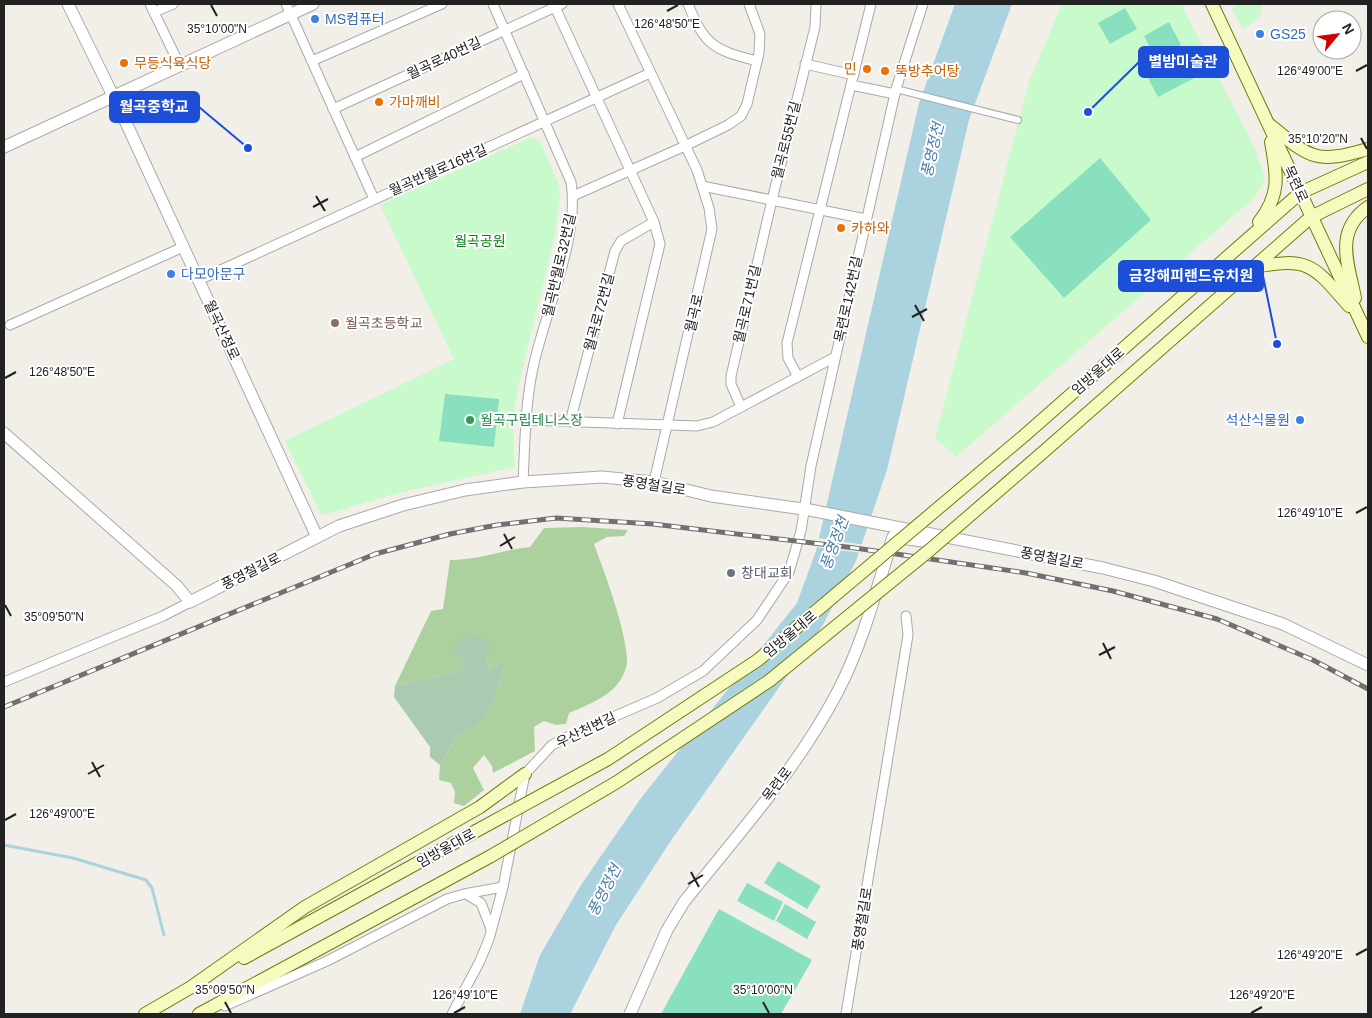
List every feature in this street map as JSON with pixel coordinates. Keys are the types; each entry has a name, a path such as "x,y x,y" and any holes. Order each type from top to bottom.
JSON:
{"main road":[{"name":"목련로","path":"1212,4 1368,337"},
{"path":"1267,122 1304,152 1320,158 1339,157 1368,149"},
{"path":"1243,243 1266,213 1275,194 1276,172 1267,122"},
{"name":"임방울대로","path":"144,1014 608,759 758,660 1025,435 1300,193 1368,162"},
{"name":"임방울대로","path":"199,1014 491,856 618,782 769,681 931,549 1311,217 1368,189"},
{"path":"1359,317 1346,244 1352,221 1368,207"},
{"path":"1254,267 1293,262 1310,267 1322,275 1359,317"},
{"path":"194,985 305,907 465,816 525,774"}],"street":[{"name":"월곡산정로","path":"68,4 114,96 317,537"},
{"path":"173,4 152,8 180,66"},
{"path":"4,147 180,66 288,9 314,4"},
{"path":"312,61 442,4"},
{"name":"월곡반월로32번길","path":"493,4 571,182 573,196 562,261 533,369 526,420 523,482"},
{"name":"월곡로","path":"618,4 702,186 709,208 712,229 710,246 654,482"},
{"path":"688,4 697,27 714,46 726,53 757,61"},
{"path":"573,196 685,146 728,125 741,116 747,104 757,61 760,34 749,4"},
{"name":"월곡로55번길","path":"772,200 815,27 816,4"},
{"path":"798,377 788,358 787,343 871,4"},
{"name":"목련로142번길","path":"807,509 811,466 866,219 923,4"},
{"name":"월곡로40번길","path":"333,109 558,5 630,171"},
{"name":"월곡반월로16번길","path":"288,9 374,199 650,73"},
{"path":"805,64 854,74"},
{"path":"355,157 524,74"},
{"path":"850,89 899,91 1018,120"},
{"path":"617,424 660,244 654,222 630,171"},
{"path":"702,186 866,219"},
{"path":"199,280 374,199"},
{"name":"월곡로71번길","path":"742,407 731,384 731,376 772,200"},
{"name":"월곡로72번길","path":"570,422 615,251 621,241 654,222"},
{"path":"10,325 183,246"},
{"path":"526,420 696,426 713,422 835,357"},
{"path":"4,433 177,586 190,602 162,616 4,682"},
{"name":"풍영철길로","path":"190,602 339,526 403,505 465,490 523,482 602,477 654,482 711,496 807,509 897,533 961,547 972,542 1065,559 1154,581 1283,624 1368,666"},
{"name":"우산천변길","path":"525,774 552,746 566,737 665,693 703,671 735,643 756,620 783,582 793,562 807,509"},
{"name":"목련로","path":"630,1014 667,930 684,902 806,746 839,690 867,621 897,533"},
{"name":"풍영철길로","path":"846,1014 908,635 906,616"},
{"path":"452,1014 480,961 492,930 503,887 525,774"},
{"path":"206,1014 327,961 447,900 466,893 503,887"},
{"path":"466,893 482,903 492,930"}],"green space":[{"path":"1062,4 1183,4 1186,14 1256,150 1265,180 1255,197 956,457 935,438 1029,82"},
{"path":"1235,4 1263,4 1259,18 1243,29 1232,9"},
{"path":"1125,8 1137,29 1110,44 1098,23"},
{"path":"1169,22 1181,45 1156,59 1144,36"},
{"path":"1185,51 1198,76 1158,97 1145,72"},
{"name":"월곡공원","path":"532,137 540,141 558,183 560,197 555,235 518,388 513,421 515,467 399,493 327,514 321,514 285,441 454,359 380,205"},
{"path":"1100,158 1151,220 1064,298 1010,237"},
{"name":"월곡구립테니스장","path":"445,394 499,399 494,447 439,441"},
{"path":"583,527 628,530 624,536 607,537 594,544 623,631 627,662 626,669 616,686 606,695 569,713 566,724 556,725 544,721 534,727 535,751 493,773 492,766 484,755 473,768 484,790 464,806 454,803 455,792 451,783 439,780 440,765 458,735 477,727 493,703 504,669 501,665 490,670 487,659 454,649 462,660 463,667 450,673 395,686 431,611 443,609 450,560 460,560 530,547 544,528"},
{"path":"477,636 490,645 487,659 490,670 502,664 504,669 493,703 486,714 477,727 458,735 440,765 430,757 430,747 394,697 395,686 450,673 463,667 462,660 453,649 464,638"},
{"path":"778,861 821,886 807,909 764,883"},
{"path":"747,883 783,902 774,921 737,901"},
{"path":"785,904 816,922 807,939 776,921"},
{"path":"719,909 812,960 781,1014 661,1014"}],"water":[{"name":"풍영정천","path":"955,4 1012,4 969,120 887,470 856,561 823,625 670,842 616,925 570,1014 520,1014 540,955 581,885 641,798 797,603 816,551 919,103"}],"pier":[{"path":"817,538 865,545 862,553 815,547"}],"waterway":[{"path":"4,845 73,858 146,880 152,888 164,935"}],"railway":[{"path":"4,707 375,554 450,534 497,525 556,518 653,524 855,548 1026,573 1113,591 1217,619 1313,660 1368,689"}],"place":[{"name":"MS컴퓨터","path":"315,19"},
{"name":"GS25","path":"1260,34"},
{"name":"무등식육식당","path":"124,63"},
{"name":"민","path":"867,69"},
{"name":"뚝방추어탕","path":"885,71"},
{"name":"가마깨비","path":"379,102"},
{"name":"별밤미술관","path":"1088,112"},
{"name":"월곡중학교","path":"248,148"},
{"name":"카하와","path":"841,228"},
{"name":"다모아문구","path":"171,274"},
{"name":"월곡초등학교","path":"335,323"},
{"name":"금강해피랜드유치원","path":"1277,344"},
{"name":"월곡구립테니스장","path":"470,420"},
{"name":"석산식물원","path":"1300,420"},
{"name":"창대교회","path":"731,573"}]}
